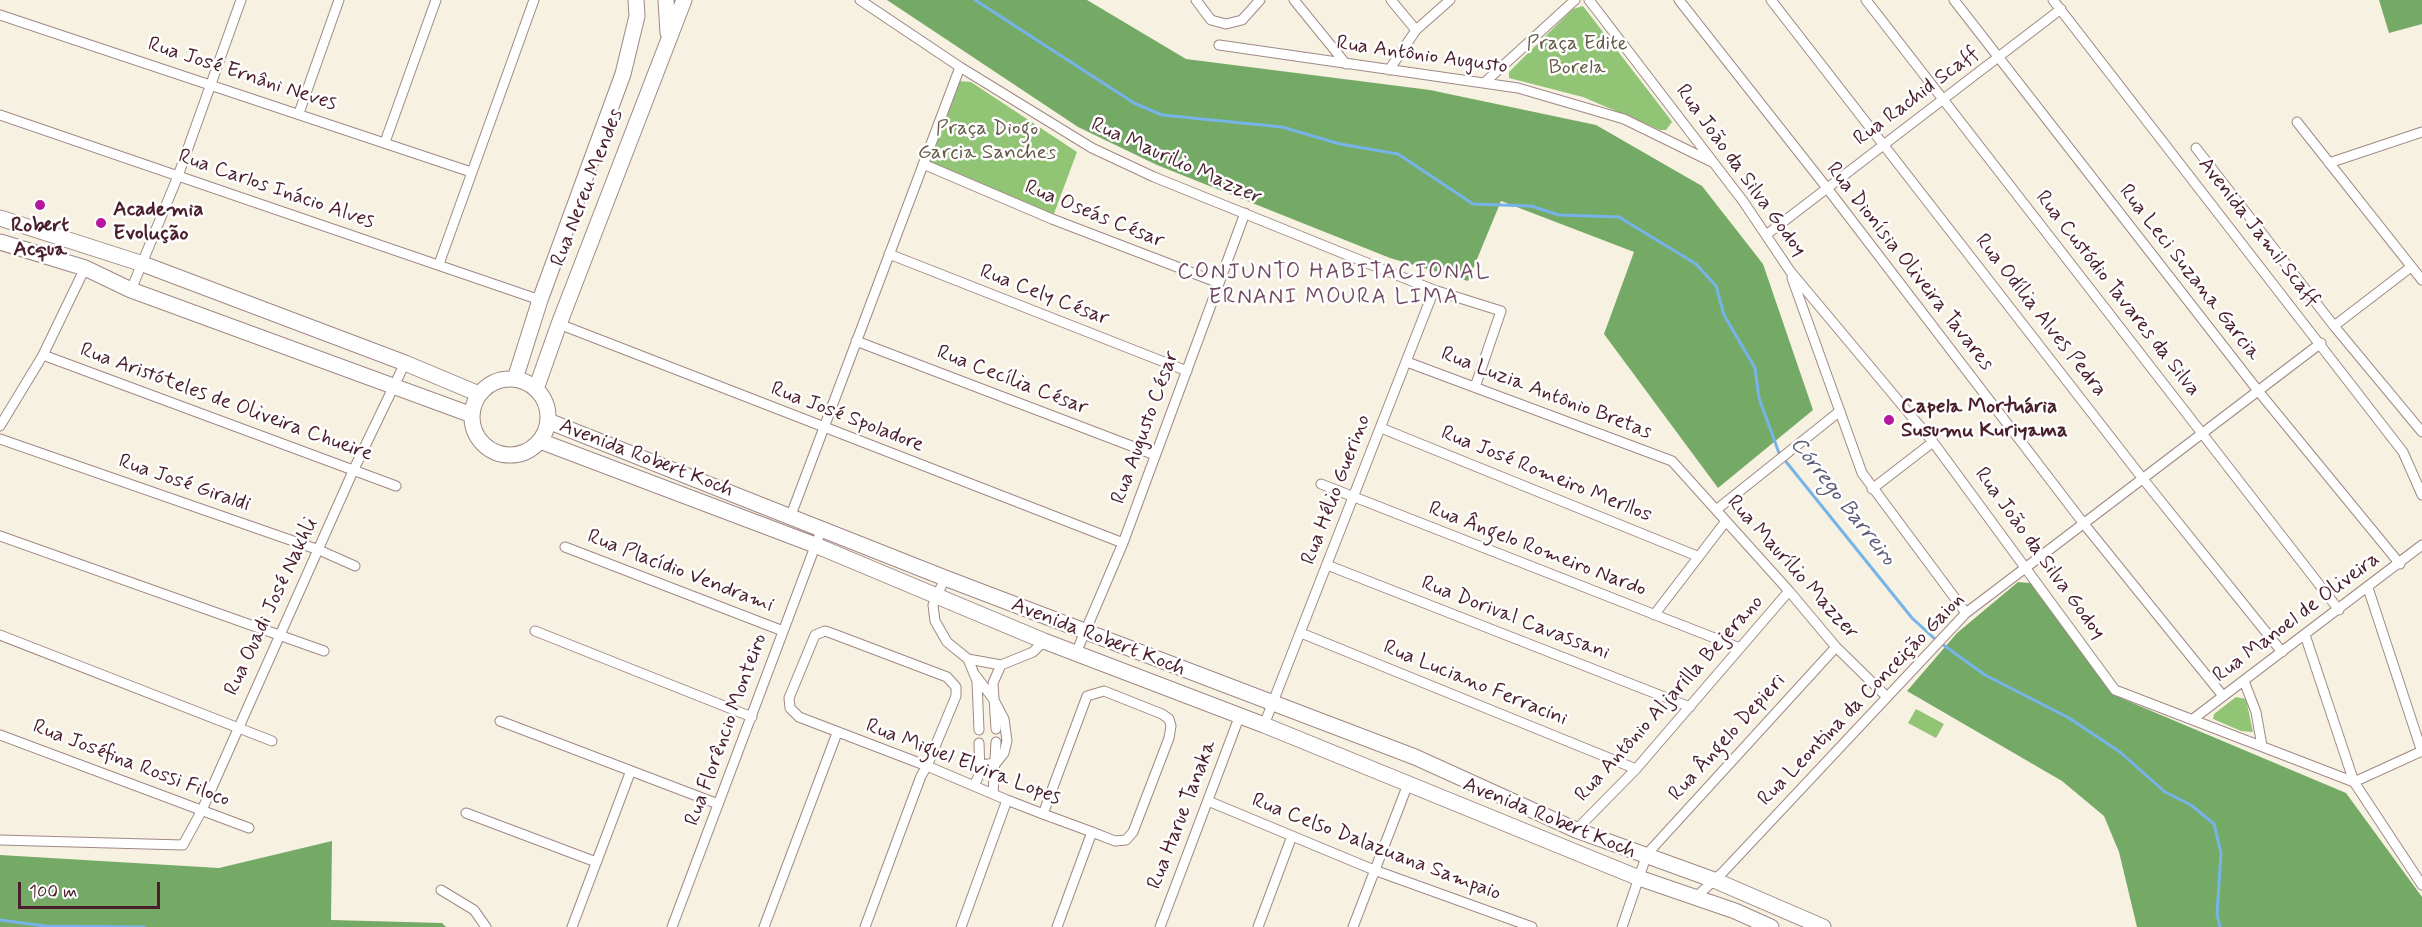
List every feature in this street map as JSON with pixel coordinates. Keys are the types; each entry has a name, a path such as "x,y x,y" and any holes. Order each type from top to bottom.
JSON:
{"main road":[{"name":"Rua Nereu Mendes","path":"515,379 540,300 623,74 637,16 636,0"},
{"name":"Rua Nereu Mendes","path":"536,389 558,324 668,36 666,0"},
{"path":"668,36 684,0"},
{"path":"0,218 143,264 405,363 479,394"},
{"path":"560,245 570,236 579,238 582,242 579,271"},
{"path":"0,242 85,268 131,290 472,415"},
{"path":"515,379 536,389 544,398 548,421 540,441 520,454 496,453 478,438 472,415 479,394 495,382 515,379"},
{"name":"Avenida Robert Koch","path":"548,421 791,515 945,578 1088,630 1415,758 1576,830 1714,880 1823,927"},
{"name":"Avenida Robert Koch","path":"540,441 815,545 1044,641 1240,715 1639,878 1696,897 1771,927"}],"street":[{"path":"131,290 178,176 241,0"},
{"path":"298,113 339,0"},
{"path":"385,142 436,0"},
{"path":"439,264 534,0"},
{"name":"Rua Maurilio Mazzer","path":"860,0 960,67 1092,148 1154,177 1434,290 1501,311 1475,387"},
{"path":"1196,0 1211,20 1226,24 1242,20 1260,0"},
{"path":"1294,0 1346,64"},
{"path":"1391,0 1416,30"},
{"path":"1389,70 1416,30 1450,0"},
{"path":"1484,83 1575,0"},
{"name":"Rua João da Silva Godoy","path":"1589,0 1714,163 1790,271 1933,442 2027,567 2115,690 2354,782"},
{"name":"Rua Dionísia Oliveira Tavares","path":"1679,0 1827,188 2084,524 2223,696"},
{"name":"Rua Odília Alves Pedra","path":"1771,0 2143,479 2282,652"},
{"name":"Rua Custódio Tavares da Silva","path":"1866,0 2339,610"},
{"name":"Rua Leci Suzana Garcia","path":"1954,0 2259,392 2400,564"},
{"name":"Avenida Jamil Scaff","path":"2053,0 2403,452 2421,490"},
{"name":"Rua Rachid Scaff","path":"1766,235 2061,9"},
{"name":"Rua José Ernâni Neves","path":"0,15 471,172"},
{"name":"Rua Antônio Augusto","path":"1219,45 1518,88 1624,119 1714,163"},
{"path":"791,515 960,67"},
{"name":"Rua Carlos Inácio Alves","path":"0,115 540,300"},
{"path":"2297,122 2422,280"},
{"path":"2329,163 2422,132"},
{"path":"2196,148 2334,326 2422,432"},
{"name":"Rua Oseás César","path":"923,164 1052,219 1219,283"},
{"path":"2193,179 2211,168"},
{"name":"Rua Augusto César","path":"1076,653 1088,630 1123,543 1245,213"},
{"name":"Rua Cely César","path":"889,254 1187,370"},
{"path":"2334,326 2411,267"},
{"path":"0,426 43,355 85,268"},
{"path":"1790,271 1862,473 1966,613"},
{"name":"Rua Hélio Guerino","path":"1264,725 1434,290"},
{"name":"Rua José Spoladore","path":"558,324 823,429 1123,543"},
{"name":"Rua Cecília César","path":"856,341 1155,455"},
{"name":"Rua Leontina da Conceição Gaion","path":"1696,897 1966,613 2321,344"},
{"name":"Rua Aristóteles de Oliveira Chueire","path":"43,355 396,486"},
{"name":"Rua Luzia Antônio Bretas","path":"1407,362 1672,461"},
{"name":"Rua Ouadi José Nakhli","path":"0,840 183,845 202,810 354,469 405,363"},
{"path":"1716,510 1840,411"},
{"name":"Rua José Romeiro Merllos","path":"1381,428 1697,556"},
{"name":"Rua José Giraldi","path":"0,439 319,550 355,566"},
{"path":"1872,489 1933,442"},
{"name":"Rua Maurílio Mazzer","path":"1672,461 1790,591 1836,647 1887,697"},
{"name":"Rua Ângelo Romeiro Nardo","path":"1322,484 1740,648"},
{"path":"1654,615 1726,521"},
{"name":"Rua Florêncio Monteiro","path":"672,927 822,528"},
{"path":"0,536 324,651"},
{"name":"Rua Manoel de Oliveira","path":"2193,719 2400,564 2422,545"},
{"name":"Rua Placídio Vendrami","path":"565,547 783,631"},
{"name":"Rua Dorival Cavassani","path":"1328,565 1690,707"},
{"path":"945,578 935,597 934,614 938,628 947,642 968,658 1001,665 1033,652 1044,641"},
{"path":"2354,782 2422,752 2368,588"},
{"name":"Rua Antônio Aljarilla Bejerano","path":"1576,830 1636,769 1790,591"},
{"path":"535,631 752,717"},
{"name":"Rua Miguel Elvira Lopes","path":"927,766 956,696 956,687 947,677 831,633 820,632 812,640 789,698 790,708 799,717 927,766 1007,800 1043,814 1092,832 1114,841 1126,840 1133,832 1171,726 1168,719 1162,714 1104,691 1091,693 1084,700 1043,814"},
{"name":"Rua Luciano Ferracini","path":"1301,633 1636,769"},
{"path":"0,635 272,741"},
{"path":"2305,635 2354,782 2422,885"},
{"name":"Rua Ângelo Depieri","path":"1647,854 1836,647"},
{"path":"968,658 976,676 994,700 1005,723 1007,741 1004,753 996,763 980,765"},
{"path":"996,729 994,679 1001,665"},
{"path":"976,676 979,730"},
{"path":"2244,681 2256,712 2262,746"},
{"name":"Rua Harue Tanaka","path":"1160,927 1240,715"},
{"path":"500,721 630,773 718,804"},
{"path":"764,927 837,733"},
{"name":"Rua Joséfina Rossi Filoco","path":"0,735 249,828"},
{"path":"993,794 992,780 996,763 996,742"},
{"path":"974,786 980,777 979,743"},
{"path":"865,927 927,766"},
{"path":"572,927 630,773"},
{"path":"1353,927 1408,784"},
{"path":"961,927 1007,800"},
{"name":"Rua Celso Dalazuana Sampaio","path":"1208,801 1374,870 1515,924 1532,927"},
{"path":"466,813 596,862"},
{"path":"1057,927 1092,832"},
{"path":"1258,927 1292,836"},
{"path":"1622,927 1647,854"},
{"path":"441,890 474,910 486,927"}],"green space":[{"path":"887,0 1087,0 1186,59 1430,90 1596,125 1702,186 1763,264 1813,410 1718,488 1604,334 1634,252 1501,201 1468,281 1390,258 1157,165 1078,127"},
{"path":"2379,0 2422,0 2422,24 2389,33"},
{"name":"Praça Edite Borela","path":"1583,6 1672,122 1666,130 1660,130 1583,97 1509,78 1509,72 1573,9"},
{"name":"Praça Diogo Garcia Sanches","path":"959,81 971,82 1077,152 1052,219 930,163"},
{"path":"2018,582 2030,583 2110,690 2123,699 2346,793 2422,897 2422,927 2137,927 2119,852 2104,816 2062,781 1907,691 1957,633"},
{"path":"2236,697 2246,699 2253,732 2241,731 2213,719 2214,714"},
{"path":"1916,709 1944,724 1936,738 1908,723"},
{"path":"332,841 331,920 442,923 446,927 0,927 0,855 219,868"}],"waterway":[{"name":"Córrego Barreiro","path":"975,0 1134,103 1162,115 1282,127 1340,144 1398,154 1473,204 1531,206 1559,215 1619,217 1696,264 1716,286 1724,315 1755,368 1759,398 1779,453 1912,618 1935,639 1985,675 2069,718 2120,752 2165,792 2191,805 2214,824 2221,853 2217,914 2220,927"},
{"path":"0,920 45,926 144,927"}],"place":[{"name":"Robert Acqua","path":"40,205"},
{"name":"Academia Evolução","path":"101,223"},
{"name":"Capela Mortuária Susumu Kuriyama","path":"1889,420"}],"district":[{"name":"CONJUNTO HABITACIONAL ERNANI MOURA LIMA","path":"1334,286"}]}
